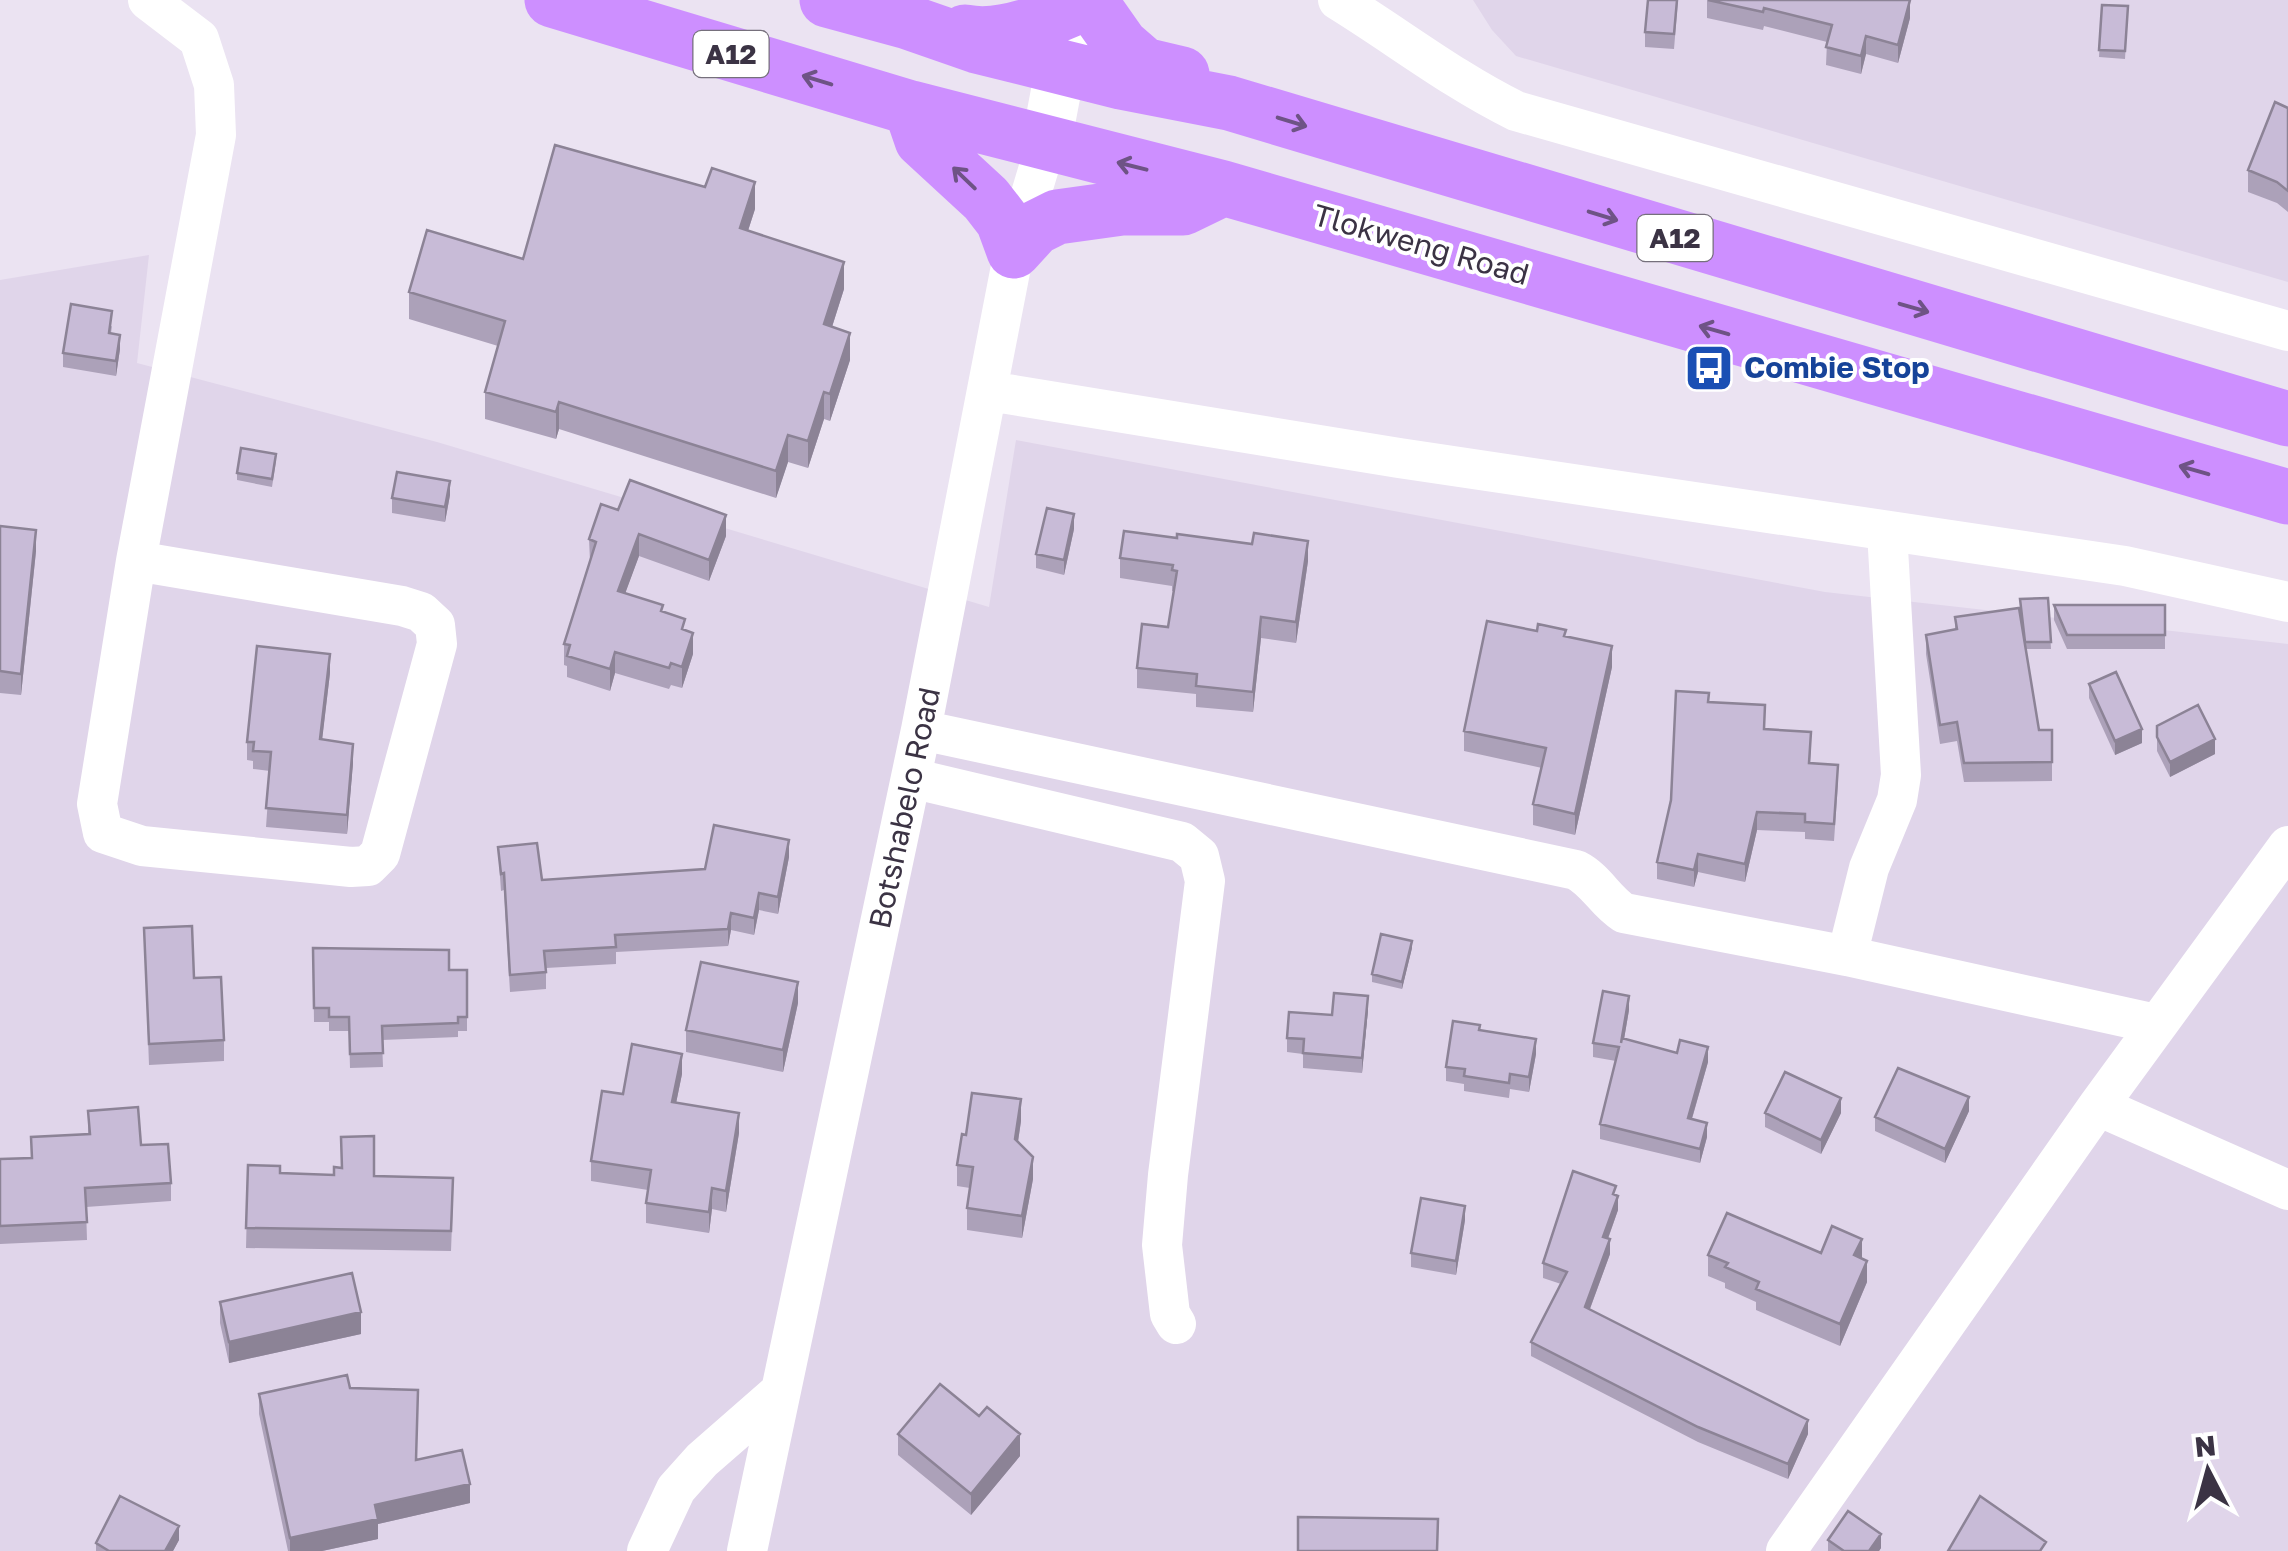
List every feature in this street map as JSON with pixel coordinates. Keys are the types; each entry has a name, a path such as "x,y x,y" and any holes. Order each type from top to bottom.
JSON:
{"main road":[{"name":"Tlokweng Road","path":"552,0 911,108 1223,188 2288,497"},
{"name":"A12","path":"827,0 977,46 1121,82 1229,103 2288,419"},
{"path":"908,22 979,35 1052,18 1090,1 1121,46 1144,65 1194,76 1229,103"},
{"path":"911,108 922,140 986,199 1003,221 1014,251 1034,228 1057,217 1122,208 1183,208 1223,188"}],"street":[{"path":"136,561 402,606 421,612 435,625 437,644 380,854 368,866 142,846 103,834 96,804 136,561 216,135 214,86 199,39 148,0"},
{"path":"1338,0 1468,88 1516,111 2288,331"},
{"name":"Botshabelo Road","path":"747,1551 922,730 1014,251 1046,144 1061,66 1090,1"},
{"path":"989,391 2125,566 2288,602"},
{"path":"1847,956 1869,868 1897,800 1901,775 1886,531"},
{"path":"922,730 1576,870 1588,876 1605,899 1624,913 1847,956 2156,1024"},
{"path":"912,778 1182,842 1200,856 1205,881 1162,1245 1170,1314 1176,1324"},
{"path":"1786,1551 2156,1024 2288,846"},
{"path":"2098,1106 2288,1190"},
{"path":"647,1551 676,1489 702,1460 781,1390"}],"shaded area":[{"path":"1473,0 2288,0 2288,282 1516,56 1492,30"},
{"path":"149,255 137,363 437,442 989,607 1016,440 1825,592 2288,644 2288,1551 0,1551 0,280"}],"building":[{"path":"1648,0 1677,0 1674,34 1645,32"},
{"path":"1708,0 1910,0 1898,45 1866,36 1861,56 1826,47 1832,25 1764,8 1763,12"},
{"path":"2102,5 2128,6 2125,51 2099,50"},
{"path":"2275,102 2288,108 2288,191 2248,170"},
{"path":"555,145 705,187 712,168 755,182 740,228 844,262 824,324 850,333 830,394 824,392 808,441 788,435 776,471 559,402 556,412 485,392 505,321 409,292 427,230 523,259"},
{"path":"71,304 112,311 109,333 120,335 116,361 63,353"},
{"path":"241,448 276,454 272,479 237,473"},
{"path":"397,472 450,481 445,507 392,498"},
{"path":"630,480 726,515 709,560 639,534 618,591 663,605 661,611 685,619 682,629 693,633 682,667 671,663 669,668 615,652 610,669 567,656 570,645 564,644 596,542 589,539 601,504 618,510"},
{"path":"1047,508 1074,514 1064,560 1036,554"},
{"path":"0,526 36,530 21,674 0,671"},
{"path":"1124,531 1252,544 1254,533 1308,541 1296,622 1261,617 1253,692 1196,686 1197,674 1137,668 1142,624 1168,627 1177,571 1172,570 1173,565 1120,558"},
{"path":"2048,598 2051,642 2025,642 2020,599"},
{"path":"2054,605 2165,605 2165,635 2067,635"},
{"path":"2019,608 2039,730 2052,730 2052,762 1964,763 1957,722 1940,725 1926,635 1957,629 1955,617"},
{"path":"1487,621 1537,631 1538,624 1566,630 1564,636 1612,646 1575,814 1533,804 1546,748 1464,731"},
{"path":"257,646 330,654 320,739 353,744 347,815 266,808 271,752 253,751 254,742 247,742"},
{"path":"2116,672 2142,729 2115,741 2089,684"},
{"path":"1676,691 1709,693 1708,702 1765,705 1764,729 1811,732 1809,763 1838,765 1834,824 1805,822 1805,814 1757,812 1745,864 1698,854 1694,870 1657,862 1671,800"},
{"path":"2198,705 2215,739 2170,762 2157,737 2157,726"},
{"path":"714,825 789,840 778,897 759,893 754,918 731,913 728,929 615,935 616,947 544,951 546,972 510,975 504,873 501,874 498,847 537,843 542,880 705,869"},
{"path":"192,926 194,978 221,977 224,1040 149,1044 144,928"},
{"path":"1381,934 1412,941 1402,982 1372,974"},
{"path":"313,948 449,950 449,970 467,970 467,1017 458,1017 458,1023 382,1026 383,1053 350,1054 349,1017 329,1017 329,1008 314,1008"},
{"path":"701,962 798,982 783,1050 686,1030"},
{"path":"1603,991 1629,996 1621,1043 1622,1038 1677,1053 1680,1040 1708,1047 1688,1118 1707,1123 1700,1149 1600,1124 1619,1047 1593,1043"},
{"path":"1334,993 1368,996 1362,1058 1303,1053 1304,1039 1287,1038 1289,1012 1332,1015"},
{"path":"1453,1021 1480,1025 1479,1030 1536,1039 1529,1077 1510,1074 1509,1083 1464,1076 1465,1069 1446,1067"},
{"path":"632,1044 682,1054 672,1102 739,1113 726,1191 712,1188 709,1212 646,1203 651,1170 591,1161 602,1091 623,1094"},
{"path":"1898,1068 1969,1097 1945,1149 1875,1117"},
{"path":"1785,1072 1841,1098 1821,1140 1765,1113"},
{"path":"972,1093 1021,1099 1015,1139 1033,1157 1022,1216 967,1208 973,1167 957,1165"},
{"path":"138,1107 141,1145 168,1144 171,1183 85,1188 87,1222 0,1226 0,1159 32,1158 31,1137 90,1134 88,1111"},
{"path":"374,1136 374,1176 453,1178 451,1231 246,1228 248,1165 280,1166 280,1173 334,1175 334,1167 342,1168 341,1137"},
{"path":"1573,1171 1616,1186 1613,1194 1618,1196 1603,1237 1610,1239 1585,1307 1808,1420 1788,1464 1698,1427 1531,1342 1567,1272 1543,1263"},
{"path":"1421,1198 1465,1206 1456,1261 1411,1253"},
{"path":"1727,1213 1821,1253 1832,1226 1862,1239 1854,1255 1867,1261 1840,1324 1756,1289 1759,1282 1708,1255"},
{"path":"352,1273 361,1312 229,1342 220,1302"},
{"path":"347,1375 350,1388 418,1390 416,1460 462,1450 470,1484 375,1505 378,1519 290,1538 259,1394"},
{"path":"940,1384 979,1416 987,1407 1020,1434 971,1494 898,1434"},
{"path":"120,1496 179,1526 165,1551 109,1551 96,1543"},
{"path":"1980,1496 2046,1542 2040,1551 1948,1551"},
{"path":"1848,1511 1881,1534 1869,1551 1844,1551 1828,1540"},
{"path":"1298,1517 1438,1519 1437,1551 1298,1551"}],"place":[{"name":"Combie Stop","path":"1709,368"}]}
